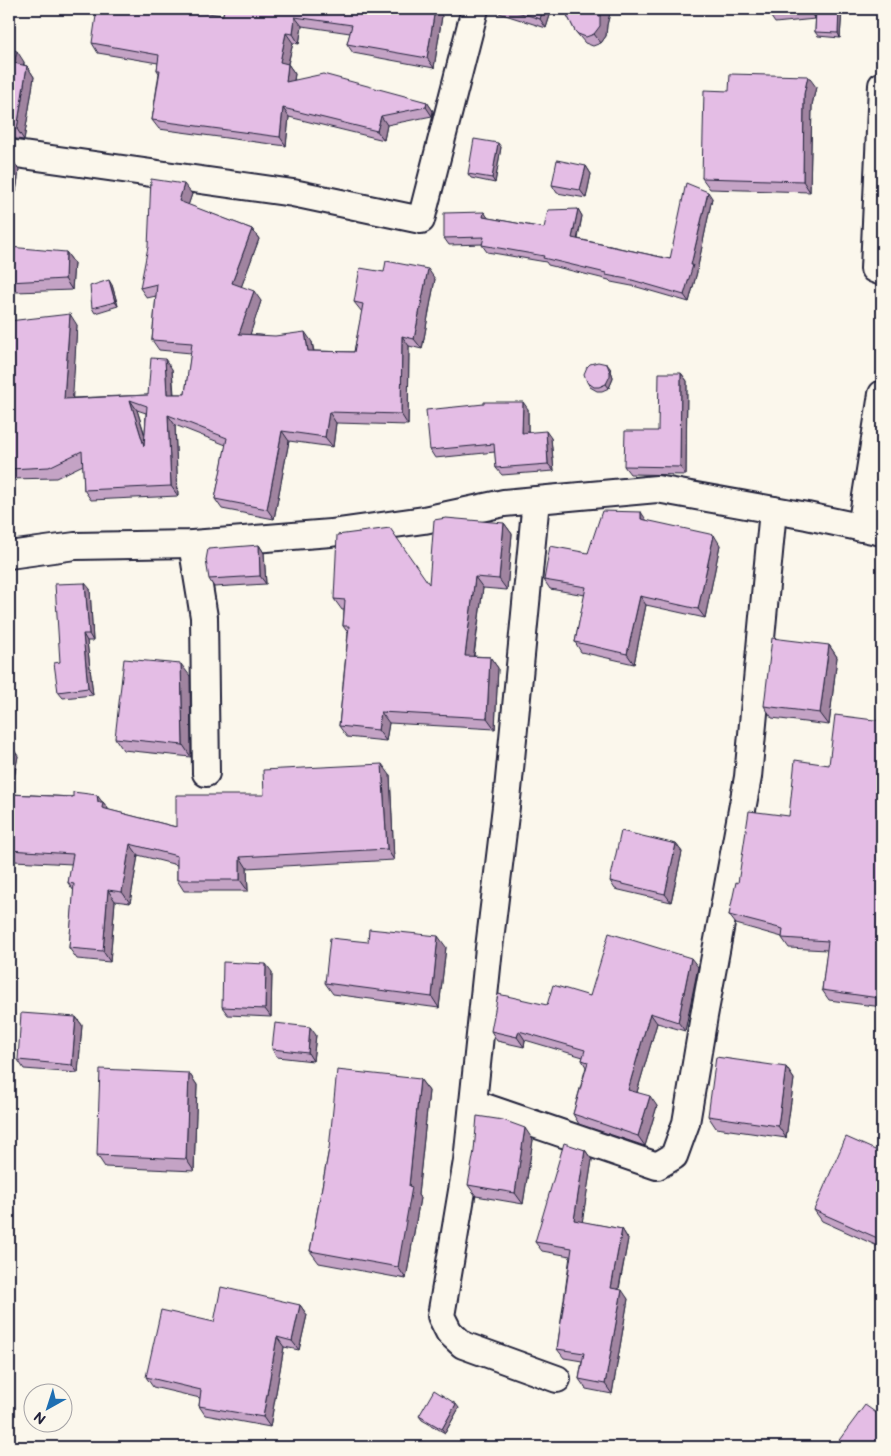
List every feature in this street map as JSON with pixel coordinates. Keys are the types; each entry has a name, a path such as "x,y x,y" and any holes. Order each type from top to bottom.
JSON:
{"street":[{"path":"9,153 293,193 421,220 474,9"},
{"path":"882,85 874,270 882,272"},
{"path":"9,555 75,546 192,544 331,533 424,520 504,503 657,489 872,530 882,394"},
{"path":"536,500 508,790 467,1161 441,1316 449,1332 463,1345 557,1379"},
{"path":"473,1103 657,1166 674,1156 686,1123 748,777 773,510"},
{"path":"192,544 204,617 206,772"}],"building":[{"path":"97,9 176,9 223,15 224,9 435,9 427,58 347,44 352,25 295,17 293,34 286,33 280,62 288,64 286,82 323,74 427,102 426,107 381,116 377,131 283,108 280,137 152,120 160,70 157,70 159,55 92,43"},
{"path":"508,9 543,9 540,19"},
{"path":"564,9 602,9 600,26 594,34 586,37 578,34"},
{"path":"768,9 809,9 809,11 769,14"},
{"path":"816,9 839,9 838,33 815,32"},
{"path":"9,49 17,51 14,63 27,66 17,129 9,128"},
{"path":"730,74 808,76 804,94 803,181 702,178 704,90 729,91"},
{"path":"474,139 498,143 492,178 468,174"},
{"path":"9,158 12,159 9,175"},
{"path":"557,160 586,166 580,190 552,185"},
{"path":"151,179 184,184 179,201 252,229 232,283 254,291 239,334 275,336 305,332 308,351 354,352 363,304 354,302 360,268 384,272 386,261 428,269 414,339 402,336 401,414 329,412 325,437 282,431 267,509 215,499 227,438 168,415 171,486 84,490 82,451 49,467 9,469 9,321 70,314 64,399 148,395 151,358 165,359 167,394 185,394 192,343 152,340 157,284 140,288 148,247","holes":["130,400 147,406 144,446"]},
{"path":"686,183 708,192 691,265 693,265 684,295 543,258 544,256 482,245 484,237 444,238 444,213 484,212 483,217 544,228 548,210 578,209 572,238 670,259"},
{"path":"9,247 66,252 65,279 9,282"},
{"path":"109,280 115,302 92,308 90,286"},
{"path":"598,362 607,364 610,376 606,384 594,387 587,382 584,374 590,364"},
{"path":"659,373 681,373 680,467 624,466 625,431 658,431"},
{"path":"484,402 523,402 522,433 546,431 548,464 496,468 494,444 430,450 426,410 484,404"},
{"path":"602,511 641,512 641,519 714,535 698,609 640,596 627,654 575,642 586,587 544,580 550,546 588,553"},
{"path":"446,518 504,523 499,579 475,577 465,656 490,657 487,718 381,712 378,730 339,726 349,626 343,626 345,600 334,599 337,535 390,528 429,584 434,520"},
{"path":"259,545 260,576 209,579 206,560 208,549"},
{"path":"85,583 89,634 83,634 88,688 58,692 54,663 60,662 55,584"},
{"path":"772,638 829,645 820,713 764,706"},
{"path":"124,659 181,664 183,745 115,738"},
{"path":"835,715 882,721 882,975 879,998 822,990 828,941 782,938 783,929 729,915 736,882 738,883 749,811 789,816 795,760 829,765"},
{"path":"382,764 387,849 240,857 240,880 177,880 177,856 130,844 122,892 108,890 103,951 69,948 74,884 68,883 73,854 9,850 9,794 73,797 73,792 97,795 98,802 103,802 102,808 176,827 176,795 264,795 263,770"},
{"path":"621,831 676,844 665,894 610,881"},
{"path":"369,929 438,936 432,997 325,983 330,938 368,942"},
{"path":"609,933 691,958 678,1022 650,1013 628,1090 650,1096 638,1136 573,1114 588,1062 582,1060 585,1050 519,1031 517,1037 491,1031 498,994 547,1005 553,985 590,996"},
{"path":"223,962 266,964 265,1009 222,1007"},
{"path":"21,1013 76,1017 72,1065 18,1060"},
{"path":"275,1023 310,1027 308,1053 272,1049"},
{"path":"716,1057 786,1067 778,1126 708,1116"},
{"path":"100,1069 189,1073 186,1159 97,1155"},
{"path":"337,1070 420,1079 409,1186 412,1187 398,1267 310,1251 329,1149"},
{"path":"477,1116 503,1120 525,1128 515,1193 468,1185 474,1151"},
{"path":"846,1137 882,1153 882,1240 814,1210"},
{"path":"564,1143 585,1150 574,1220 622,1229 611,1288 622,1290 605,1384 579,1379 584,1353 557,1349 572,1248 535,1242"},
{"path":"221,1287 300,1305 292,1341 277,1337 263,1417 199,1406 201,1390 146,1377 161,1310 214,1322"},
{"path":"434,1390 456,1404 442,1429 419,1416"},
{"path":"865,1405 882,1417 882,1447 834,1447"}]}
